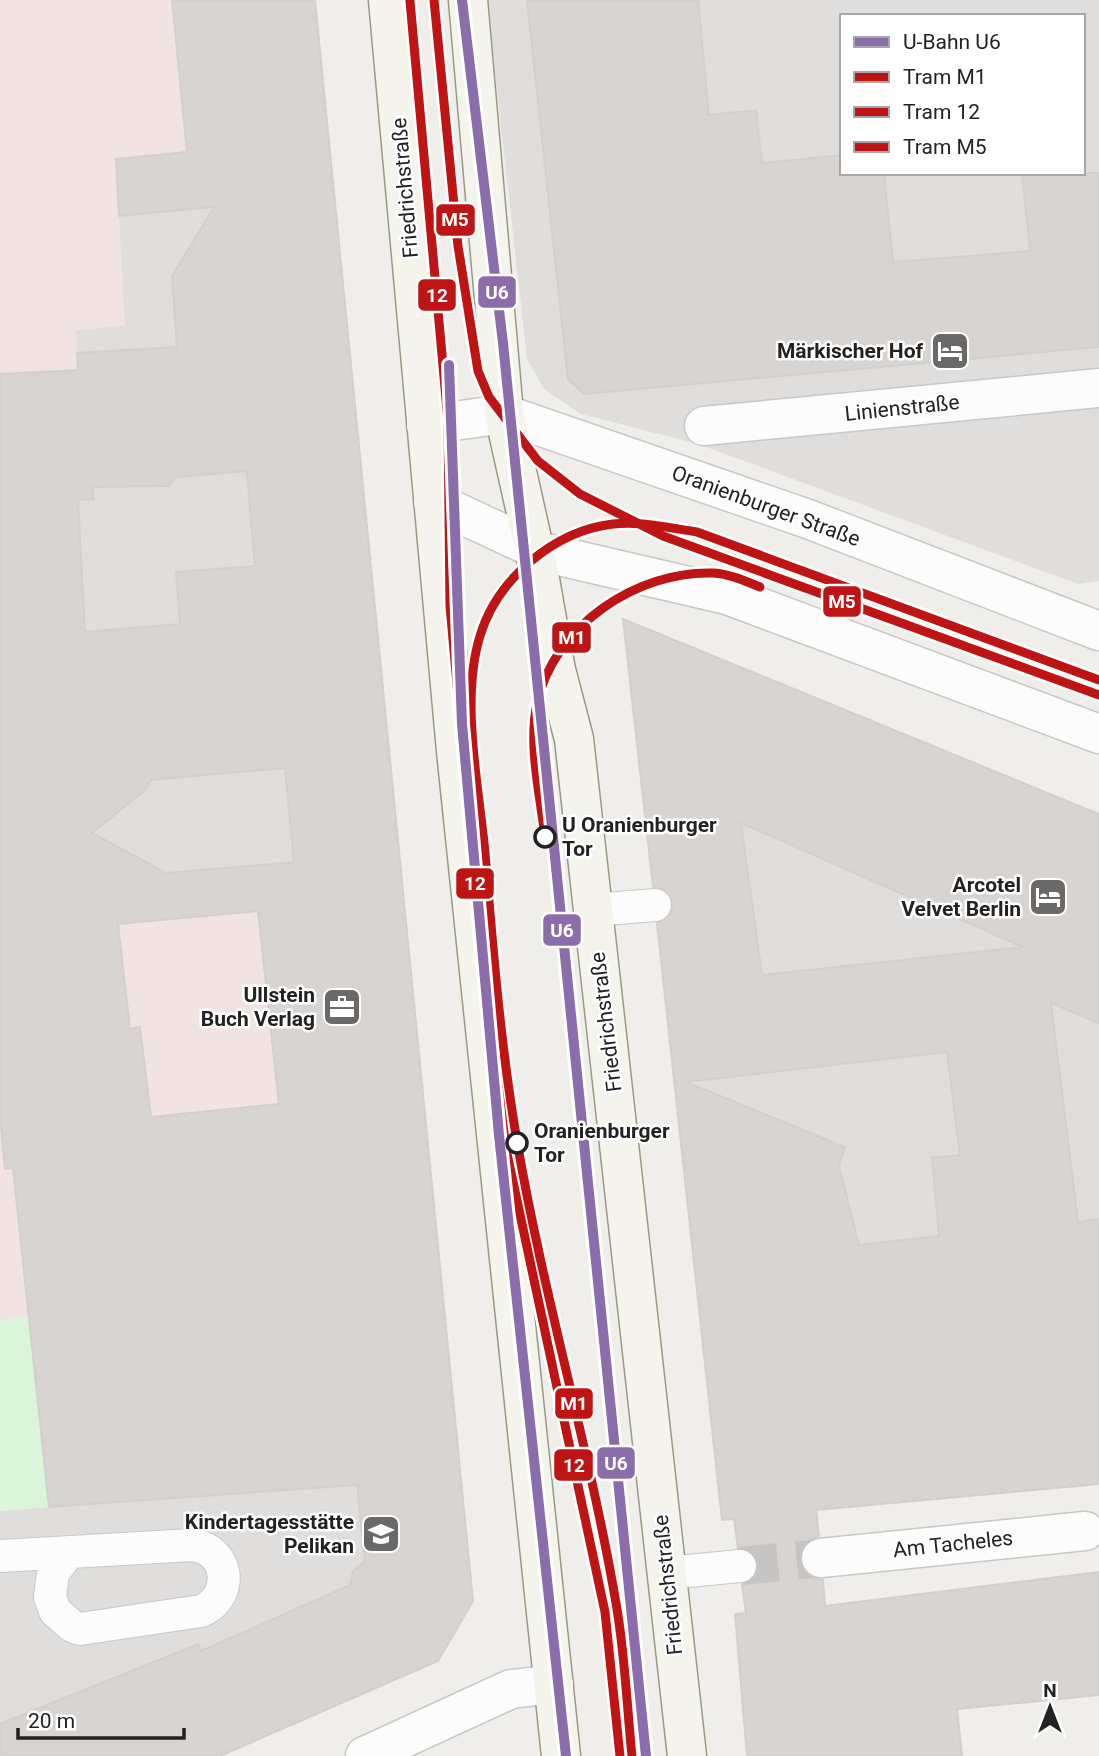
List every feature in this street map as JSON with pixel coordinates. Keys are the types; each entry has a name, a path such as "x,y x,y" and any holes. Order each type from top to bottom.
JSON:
{"main road":[{"name":"Friedrichstraße","path":"388,0 433,501 561,1756"},
{"name":"Friedrichstraße","path":"468,0 504,414 534,550 556,670 574,739 687,1756"}],"street":[{"name":"Linienstraße","path":"704,426 1099,388"},
{"name":"Oranienburger Straße","path":"426,425 504,414 808,519 1099,631"},
{"path":"433,501 534,550 727,595 1099,734"},
{"name":"Am Tacheles","path":"821,1558 1086,1531"},
{"path":"365,1756 511,1689 554,1684"}],"lane":[{"path":"593,911 655,905"},
{"path":"0,1556 69,1552 201,1546 217,1557 225,1573 225,1583 217,1601 201,1611 80,1629 60,1617 50,1597 53,1573 69,1552"},
{"path":"667,1573 740,1566"}],"shaded area":[{"path":"0,0 315,0 328,137 116,159 125,326 76,330 81,431 0,435"},
{"path":"487,0 1099,0 1099,581 1078,584 698,444 581,414 544,389 527,359"},
{"path":"328,137 374,607 0,639 81,431 76,329 116,159"},
{"path":"643,627 960,757 928,851 996,881 1043,1000 1099,1023 1099,1263 857,1289 678,1107 626,643"},
{"path":"383,710 267,910 110,925 0,743"},
{"path":"267,910 421,1089 95,1122 116,1309 0,1320 0,936"},
{"path":"421,1089 473,1601 438,1661 220,1756 0,1756 0,1511 49,1507 30,1317 95,1122"}],"green space":[{"path":"30,1317 49,1507 0,1511 0,1320"}],"building":[{"path":"172,0 315,0 473,1601 438,1661 220,1756 0,1756 0,1724 198,1644 201,1651 350,1585 353,1571 365,1561 357,1485 49,1507 13,1168 5,1169 0,1117 0,374 78,370 77,353 177,347 172,276 214,207 119,216 116,159 187,152","holes":["247,471 255,566 176,572 180,624 85,632 78,500 94,499 92,487 169,486 175,477","285,768 294,862 166,873 92,833 145,790 151,780","258,911 279,1104 151,1117 140,1027 130,1029 118,924"]},
{"path":"527,0 698,0 709,115 756,110 762,163 840,155 840,175 884,175 893,262 1030,251 1022,175 1099,173 1099,347 584,394 568,379"},
{"path":"623,619 1099,814 1099,1023 1051,1003 1078,1222 1099,1219 1099,1484 816,1510 819,1536 801,1548 799,1560 811,1578 823,1580 825,1606 1099,1572 1099,1695 957,1709 962,1756 747,1756 735,1614 746,1613 742,1584 756,1574 758,1564 748,1550 738,1548 734,1519 722,1520 657,923 671,913 673,903 663,889 653,887","holes":["741,823 1023,947 762,975","947,1052 960,1155 932,1158 939,1236 859,1245 839,1165 845,1147 686,1082"]}],"tunnel":[{"path":"740,1566 821,1558"}],"metro line":[{"name":"U6","path":"462,0 503,343 646,1756"},
{"name":"U6","path":"449,365 462,724 499,1135 566,1756"}],"tram line":[{"name":"M5","path":"434,0 458,246 478,371 489,397 538,461 580,494 663,536 1099,695"},
{"name":"12","path":"410,1 448,421 450,606 480,940 506,1149 605,1612 620,1756"},
{"name":"M1","path":"632,1756 617,1609 594,1493 529,1205 507,1074 471,716 474,661 488,615 514,577 549,547 591,528 624,523 644,524 697,532 1099,680"},
{"name":"M1","path":"545,837 534,753 537,703 546,675 561,650 580,627 603,608 656,581 714,573 760,587"}],"place":[{"name":"Märkischer Hof","path":"950,351"},
{"name":"U Oranienburger Tor","path":"545,837"},
{"name":"Arcotel Velvet Berlin","path":"1048,897"},
{"name":"Ullstein Buch Verlag","path":"342,1007"},
{"name":"Oranienburger Tor","path":"517,1143"},
{"name":"Kindertagesstätte Pelikan","path":"381,1534"}]}
